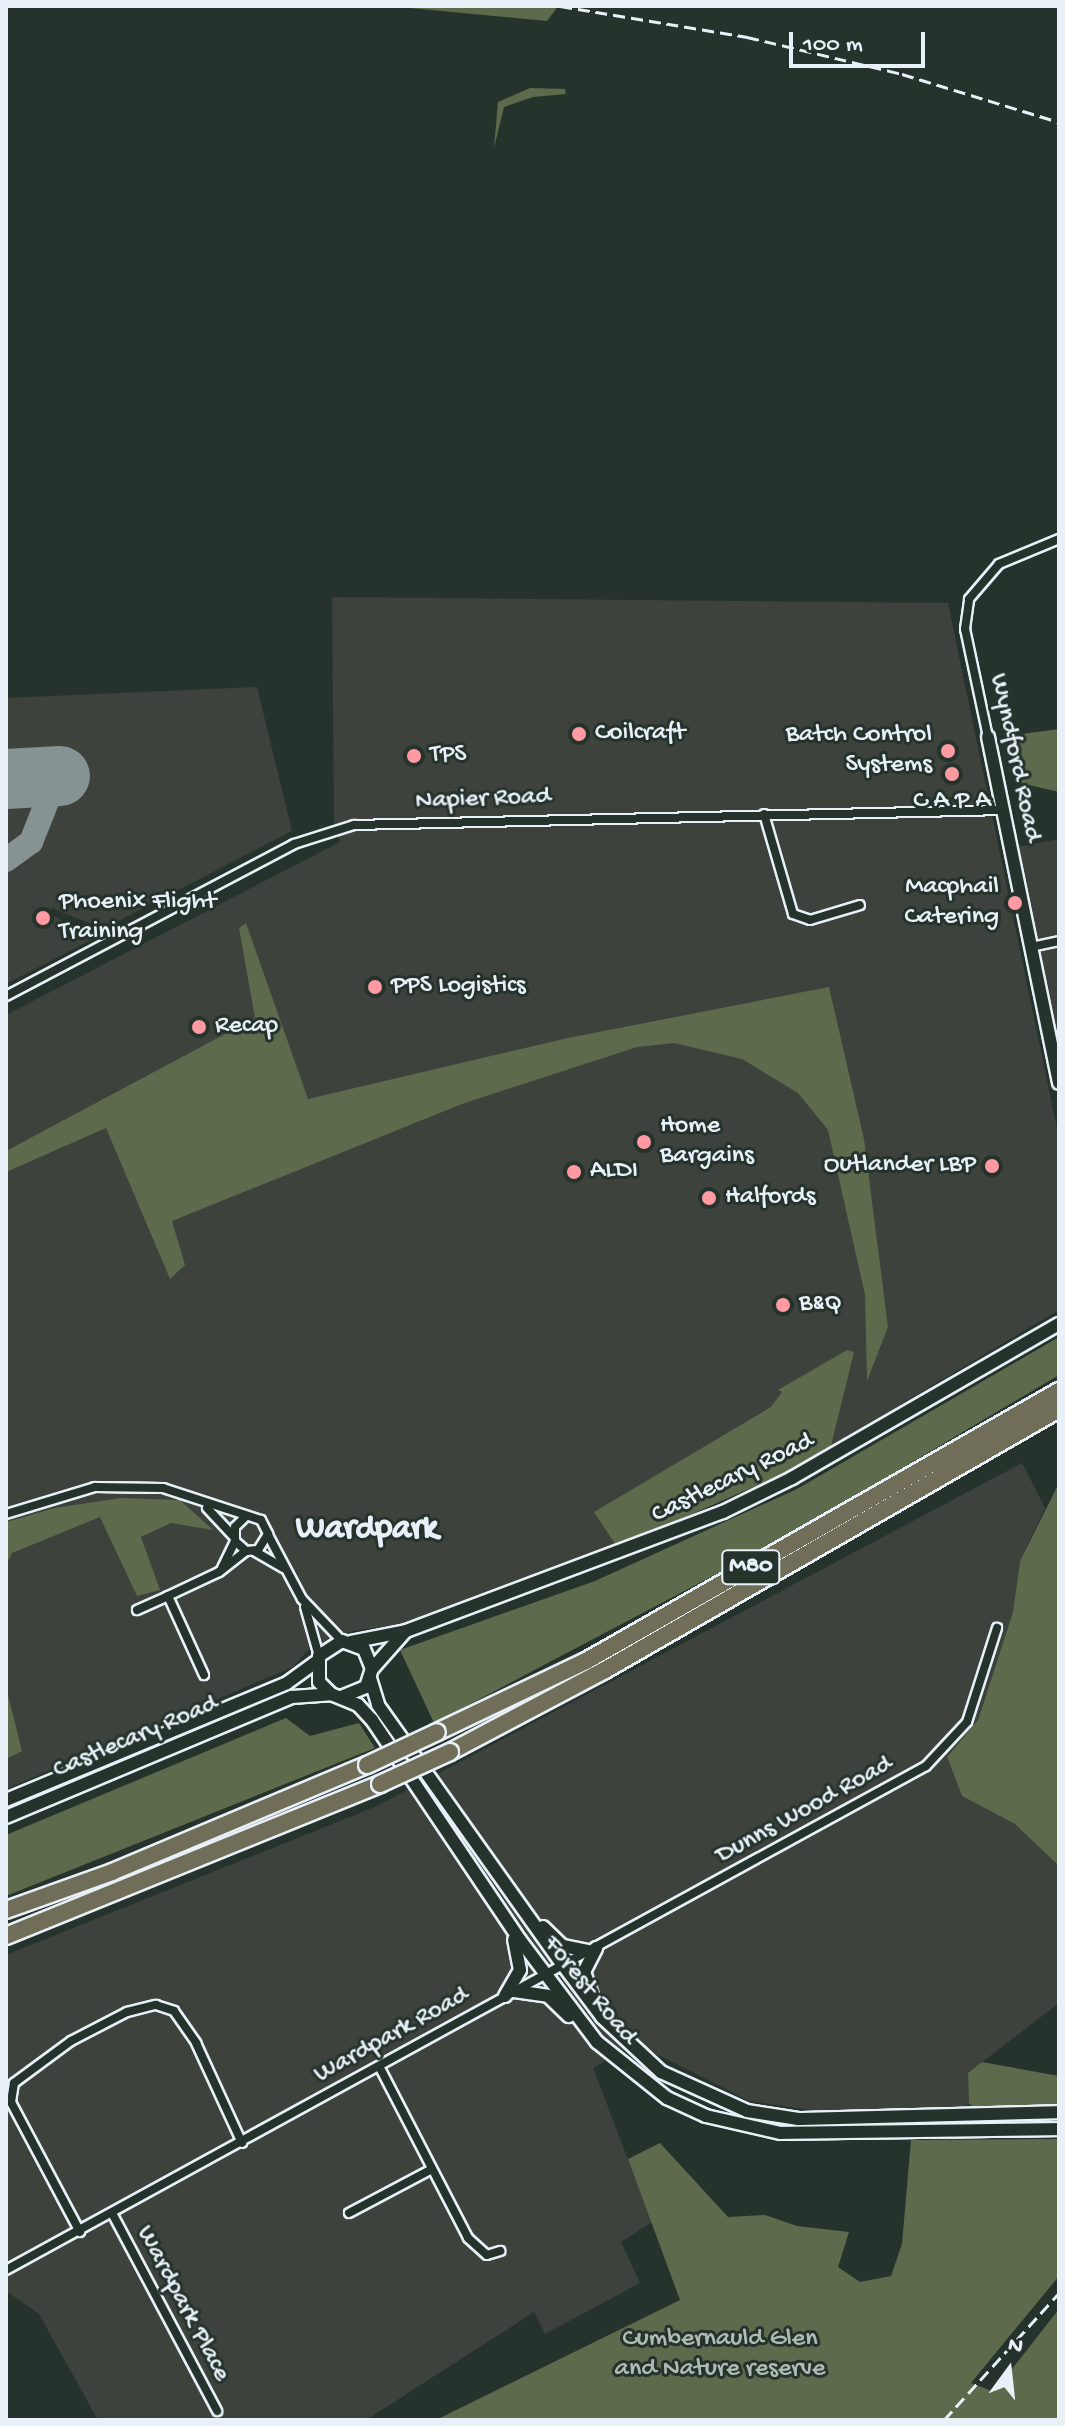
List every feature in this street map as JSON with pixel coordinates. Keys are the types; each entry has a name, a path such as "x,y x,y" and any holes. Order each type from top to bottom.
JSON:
{"highway":[{"name":"M80","path":"6,1910 112,1872 367,1765 586,1661 1059,1391"},
{"name":"M80","path":"6,1936 380,1784 450,1752 605,1670 1059,1409"}],"street":[{"name":"Wyndford Road","path":"1059,539 999,564 969,599 965,629 1059,1083"},
{"name":"Napier Road","path":"6,996 294,844 354,825 1003,810"},
{"path":"764,814 793,914 810,920 860,905"},
{"path":"1031,947 1059,941"},
{"name":"Castlecary Road","path":"347,1642 406,1631 723,1512 792,1478 1059,1324"},
{"path":"6,1514 95,1487 152,1487 244,1518 261,1520 302,1599 318,1658 319,1682 336,1696 360,1692 371,1674 364,1649 347,1642 302,1599"},
{"path":"194,1499 250,1551 284,1568"},
{"path":"219,1572 244,1518"},
{"path":"137,1610 219,1572 250,1551 268,1534"},
{"path":"168,1596 204,1675"},
{"name":"Dunns Wood Road","path":"563,1965 926,1766 967,1722 997,1628"},
{"name":"Castlecary Road","path":"371,1674 406,1631"},
{"path":"318,1658 347,1642"},
{"name":"Castlecary Road","path":"6,1800 287,1683 318,1658"},
{"name":"Forest Road","path":"371,1674 378,1705 545,1941 609,2025 661,2072 747,2111 847,2120 1059,2112"},
{"name":"Castlecary Road","path":"6,1817 292,1697 336,1696"},
{"name":"Forest Road","path":"336,1696 358,1705 372,1720 500,1911 597,2042 667,2098 738,2126 833,2134 1059,2129"},
{"path":"518,1902 563,1946 592,1949 585,1963 585,1983 609,2025"},
{"path":"500,1911 520,1954 520,1970 510,1993 548,1996 597,2042"},
{"path":"545,1941 549,1959 545,1974"},
{"path":"563,1965 560,1978 569,2005"},
{"name":"Wardpark Road","path":"6,2270 113,2215 563,1965"},
{"path":"80,2232 11,2102 14,2083 30,2066 71,2041 127,2012 156,2005 174,2011 196,2043 242,2143"},
{"path":"379,2066 468,2238 487,2255 500,2251"},
{"path":"349,2213 432,2169"},
{"name":"Wardpark Place","path":"113,2215 217,2411"}],"shaded area":[{"path":"332,597 948,603 1059,1138 1059,1310 787,1472 617,1547 403,1624 352,1631 307,1651 293,1667 6,1789 6,1015 340,842 334,821"},
{"path":"257,687 292,831 103,929 52,908 50,914 95,938 6,984 6,698"},
{"path":"1059,839 1059,1047 1017,847"},
{"path":"1022,1463 1045,1508 1020,1561 1013,1612 978,1720 947,1757 962,1796 1015,1824 1059,1866 1059,2003 968,2073 969,2104 951,2112 832,2113 749,2101 635,2043 593,2068 652,2222 621,2242 640,2283 545,2334 534,2312 366,2420 98,2420 39,2314 6,2291 6,1955 377,1806"}],"green space":[{"path":"389,6 556,6 556,9 547,21"},
{"path":"530,88 565,89 566,94 533,97 504,107 494,148 498,102"},
{"path":"1059,729 1059,792 1020,783 1008,750 1022,734"},
{"path":"246,923 308,1099 568,1038 829,987 864,1139 888,1327 867,1381 865,1295 828,1130 798,1093 742,1059 674,1043 637,1047 462,1104 172,1221 185,1265 170,1279 106,1128 6,1172 6,1151 255,1018 239,928"},
{"path":"1059,1337 1059,1375 783,1539 434,1723 400,1650 595,1581 797,1489"},
{"path":"847,1350 854,1352 831,1446 787,1472 617,1547 594,1512 771,1407 782,1392 778,1390"},
{"path":"1059,1483 1059,1866 1015,1824 962,1796 947,1757 978,1720 1013,1612 1020,1561"},
{"path":"121,1498 180,1500 213,1530 171,1523 141,1537 160,1590 137,1596 100,1517 12,1553 6,1565 6,1522 55,1508"},
{"path":"6,1687 22,1751 6,1759"},
{"path":"286,1718 310,1736 359,1723 375,1748 6,1896 6,1835"},
{"path":"982,2062 1059,2076 1059,2107 978,2109 969,2104 968,2073"},
{"name":"Cumbernauld Glen and Nature reserve","path":"1059,2139 1059,2276 971,2383 994,2392 1059,2309 1059,2420 436,2420 680,2300 628,2159 660,2143 728,2217 765,2215 797,2226 849,2232 838,2267 860,2282 891,2276 902,2244 911,2140"}],"taxiway":[{"path":"6,860 31,842 48,799 46,777"}],"runway":[{"path":"6,779 60,776"}],"railway":[{"path":"560,6 747,37 902,74 1059,122"},
{"path":"944,2420 1059,2293"}],"place":[{"name":"Coilcraft","path":"579,734"},
{"name":"Batch Control Systems","path":"948,751"},
{"name":"TPS","path":"414,756"},
{"name":"C A P A","path":"952,774"},
{"name":"Macphail Catering","path":"1015,903"},
{"name":"Phoenix Flight Training","path":"43,918"},
{"name":"PPS Logistics","path":"375,987"},
{"name":"Recap","path":"199,1027"},
{"name":"Home Bargains","path":"644,1142"},
{"name":"Outlander LBP","path":"992,1166"},
{"name":"ALDI","path":"574,1172"},
{"name":"Halfords","path":"709,1198"},
{"name":"B&Q","path":"783,1305"}],"district":[{"name":"Wardpark","path":"367,1531"}]}
